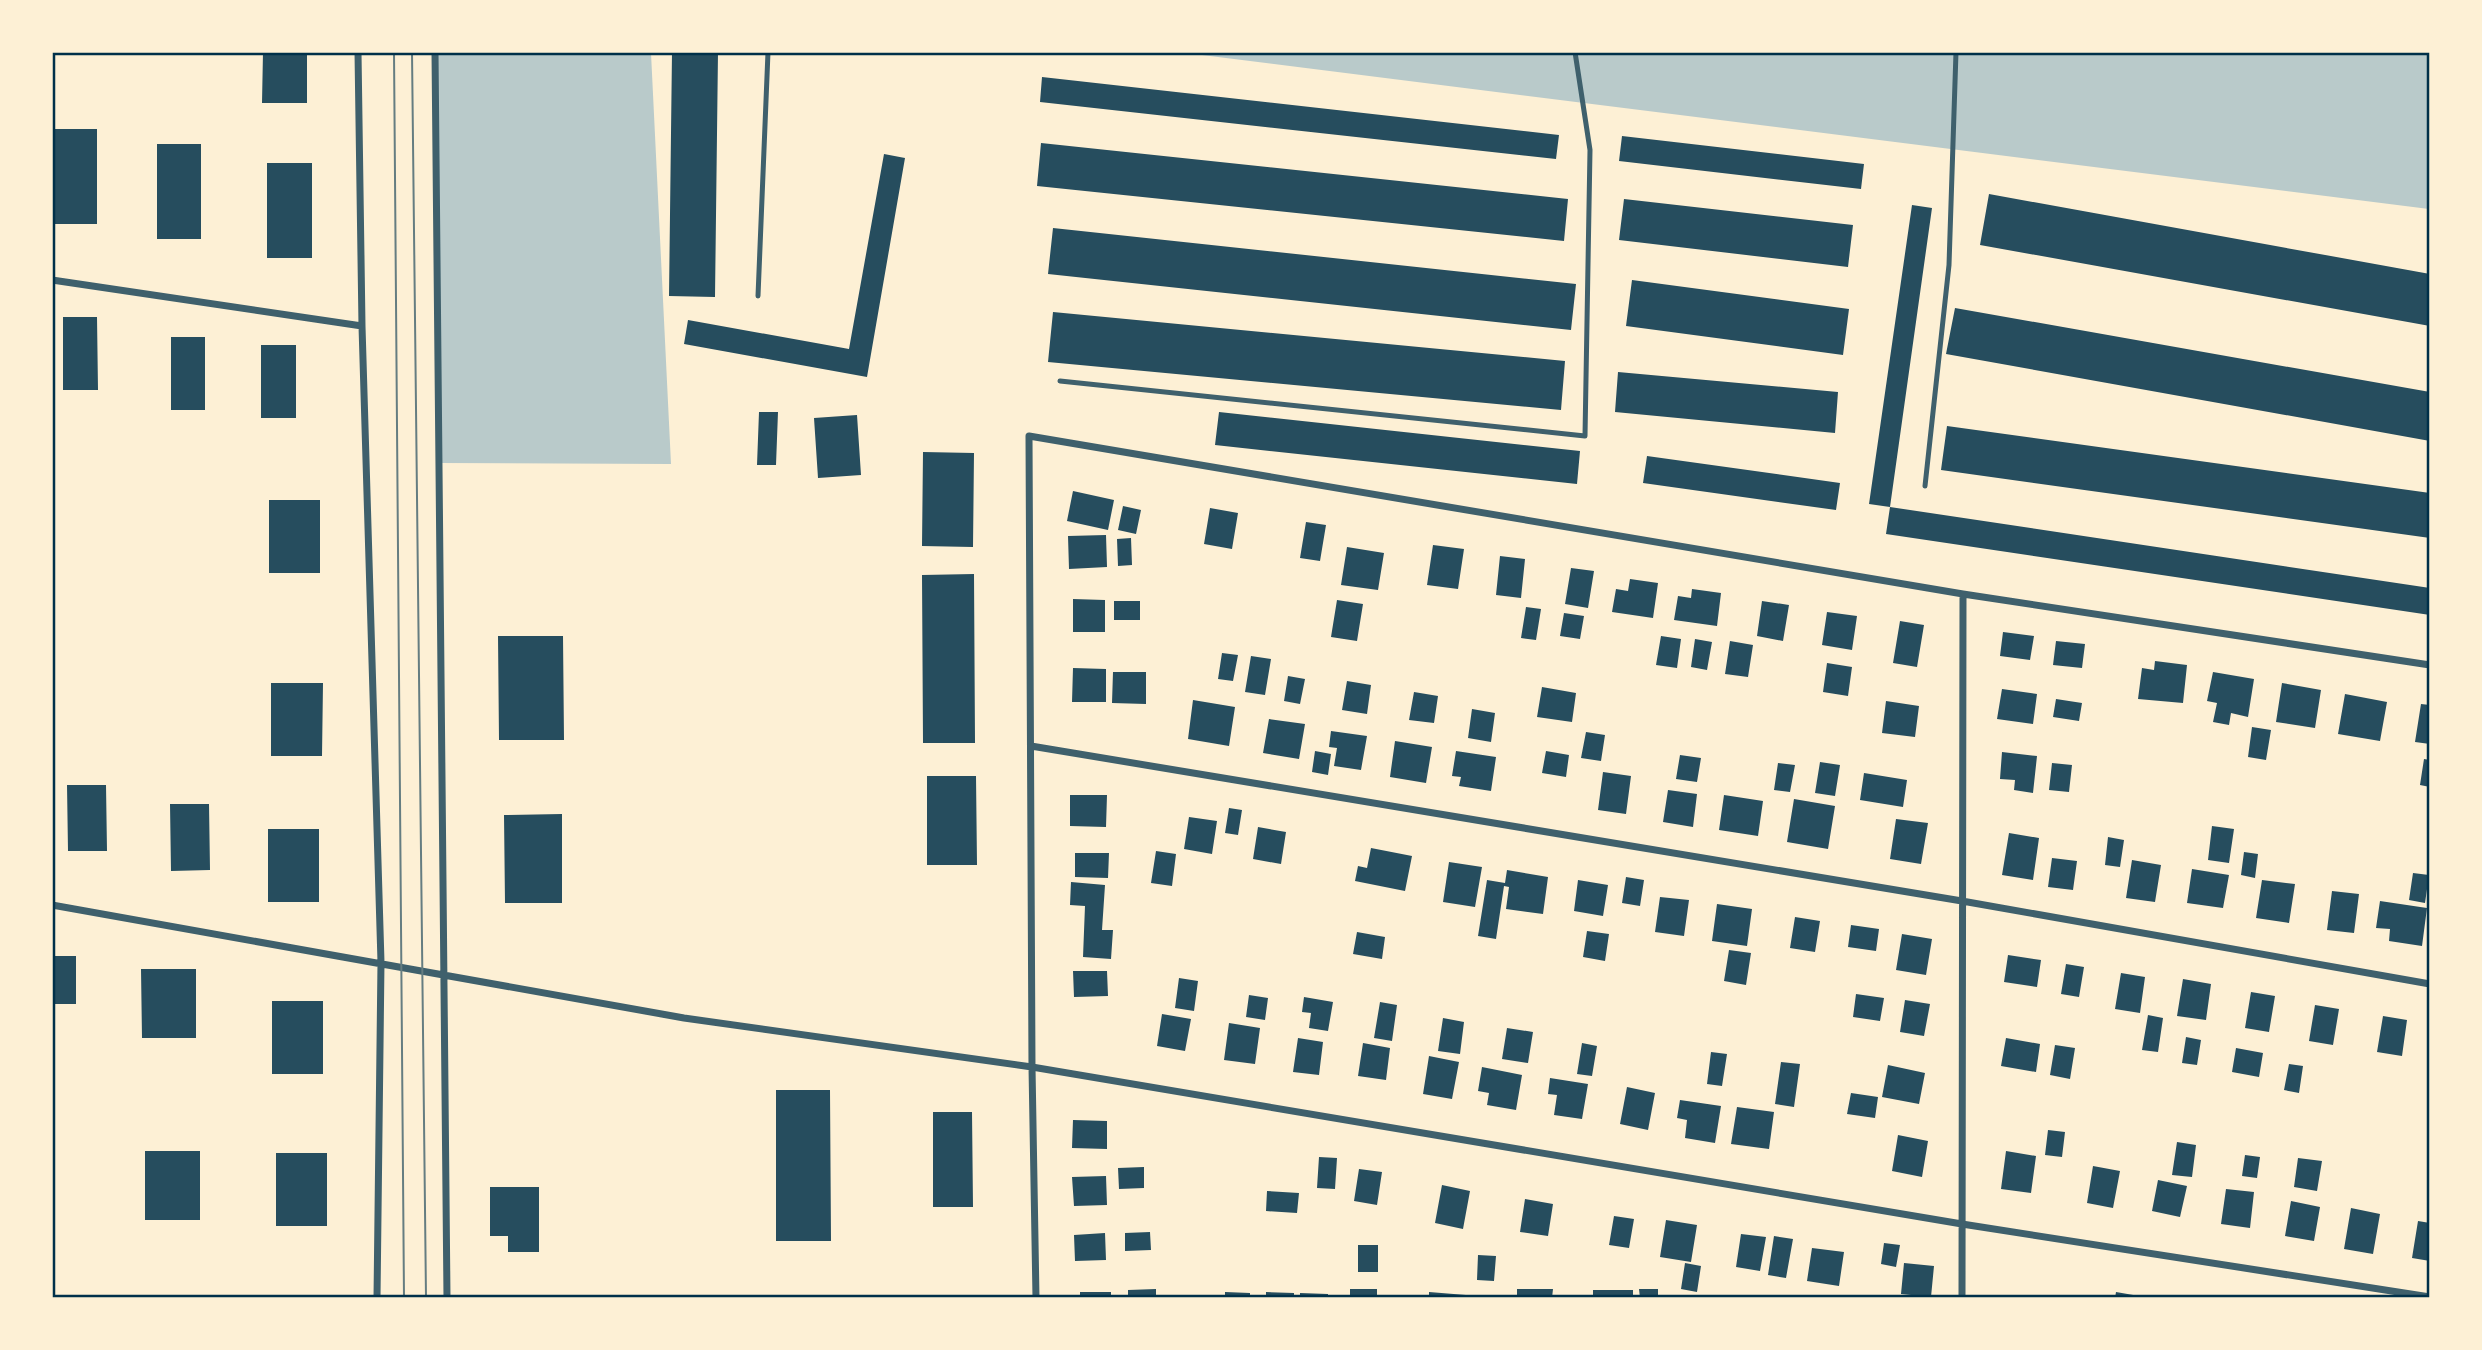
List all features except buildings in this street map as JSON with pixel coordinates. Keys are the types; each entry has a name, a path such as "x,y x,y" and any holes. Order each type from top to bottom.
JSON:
{"street":[{"path":"358,52 362,326 381,962 377,1297"},
{"path":"435,52 447,1297"},
{"path":"52,280 362,326"},
{"path":"1036,1297 1032,1067 1029,436 1963,594 2430,665"},
{"path":"1962,1297 1963,594"},
{"path":"1031,746 1962,901 2430,984"},
{"path":"52,905 684,1018 1032,1067 1962,1224 2430,1297"}],"lane":[{"path":"758,296 768,52"},
{"path":"1060,381 1585,436 1590,150 1575,52"},
{"path":"1925,486 1949,265 1955,52"}],"shaded area":[{"path":"435,53 651,53 671,464 438,463"},
{"path":"1186,53 2429,53 2429,209"}],"tram line":[{"path":"394,52 404,1298"},
{"path":"412,52 426,1298"}]}
